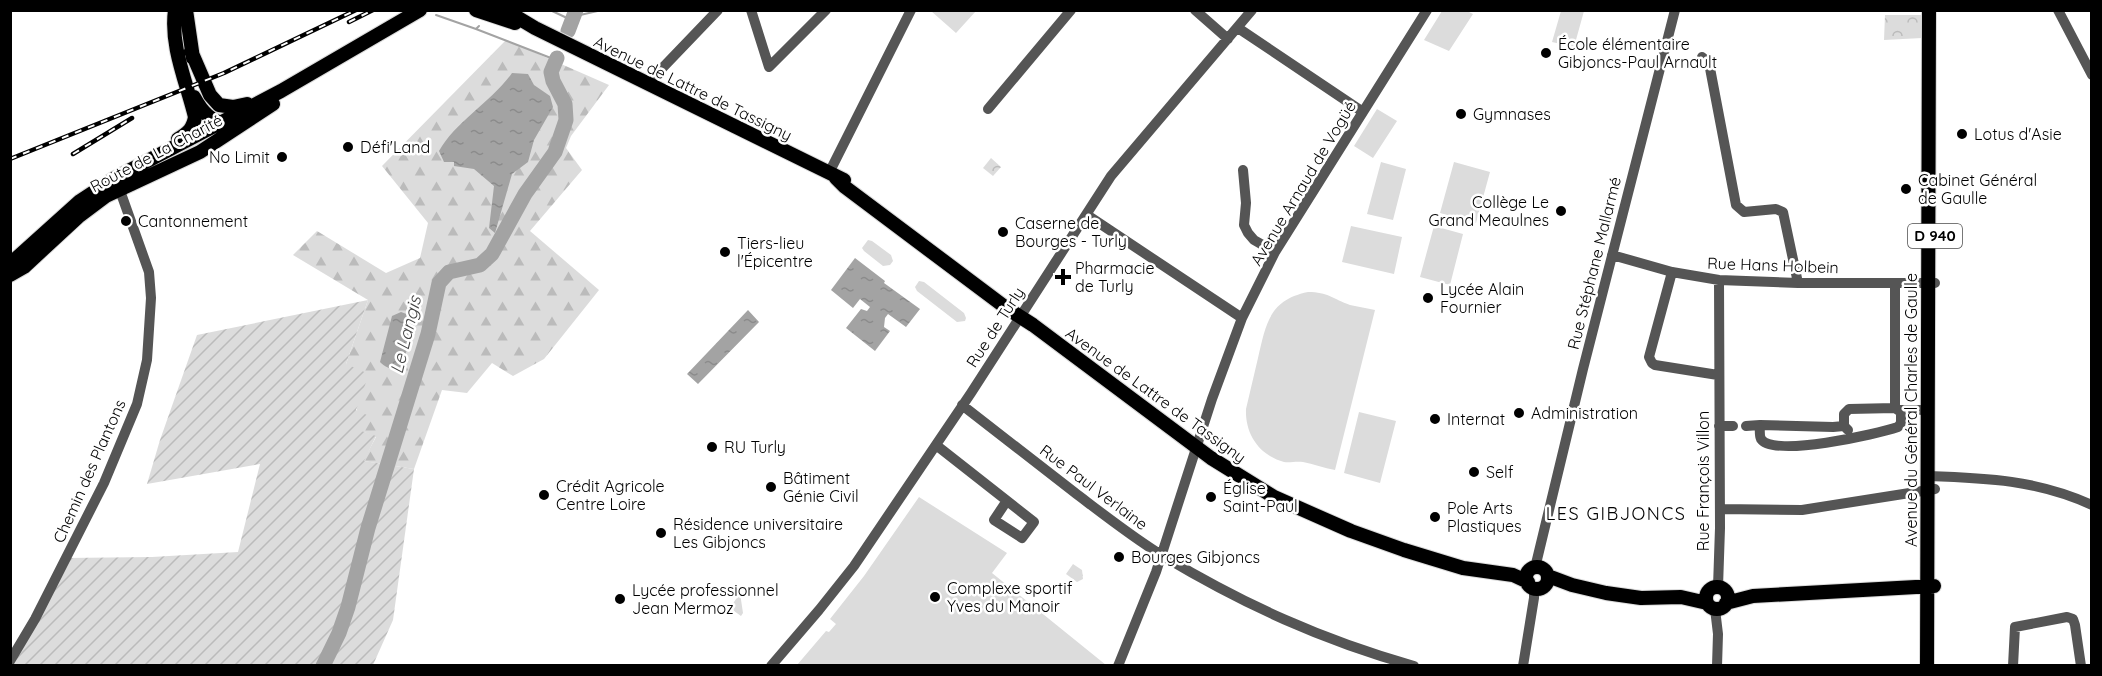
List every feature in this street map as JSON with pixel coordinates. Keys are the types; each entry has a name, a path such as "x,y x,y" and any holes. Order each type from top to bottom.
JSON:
{"main road":[{"path":"118,183 189,132 194,124 195,117 181,72 176,41 175,10"},
{"path":"149,175 205,136 213,124 213,112 201,86 190,51 186,10"},
{"name":"Route de La Charité","path":"10,264 80,201 118,183 213,124 281,91 420,10"},
{"name":"Avenue de Lattre de Tassigny","path":"476,10 535,28"},
{"name":"Avenue de Lattre de Tassigny","path":"505,10 564,43 832,176 1197,448 1274,497 1351,531 1463,568 1641,598 1753,596 1930,586"},
{"name":"Avenue du Général Charles de Gaulle","path":"1927,666 1932,483 1929,10"},
{"name":"Avenue du Général Charles de Gaulle","path":"1932,283 1936,10"},
{"path":"176,41 191,90 201,110 213,124 244,124"},
{"path":"190,51 210,95 219,105 233,107 244,106 332,56 353,49"},
{"name":"Route de La Charité","path":"10,275 24,267 118,183 149,175 200,152 333,65 353,49"},
{"name":"Avenue du Général Charles de Gaulle","path":"1930,586 1934,666"}],"street":[{"path":"648,84 718,10"},
{"path":"751,10 765,69 826,10"},
{"path":"832,176 911,10"},
{"path":"987,109 1071,10"},
{"path":"1195,10 1228,39"},
{"name":"Rue de Turly","path":"771,666 854,566 1111,177 1252,10"},
{"name":"Avenue Arnaud de Vogüé","path":"1118,666 1162,555 1212,399 1242,318 1275,252 1428,10"},
{"name":"Rue Stéphane Mallarmé","path":"1523,666 1545,524 1675,10"},
{"path":"2058,10 2091,75"},
{"path":"1238,27 1363,112"},
{"path":"1702,57 1709,63 1736,205 1744,212 1776,209 1783,212 1798,283"},
{"path":"1243,170 1246,202 1244,225 1254,240 1275,252"},
{"name":"Chemin des Plantons","path":"10,661 22,643 104,483 137,404 147,360 151,298 149,272 118,183"},
{"path":"1087,215 1242,318"},
{"name":"Rue Hans Holbein","path":"1612,255 1672,272 1719,280 1798,283 1932,283"},
{"path":"1672,272 1650,361 1655,365 1718,375"},
{"name":"Rue François Villon","path":"1717,666 1720,509 1719,280"},
{"path":"1760,425 1761,440 1770,445 1807,446 1898,427 1901,418 1897,409 1895,284"},
{"name":"Rue Paul Verlaine","path":"962,405 1106,516 1162,555 1263,611 1343,644 1414,666"},
{"path":"1853,437 1844,426 1844,414 1849,409 1920,410"},
{"path":"1719,426 1733,426"},
{"path":"1746,426 1844,426"},
{"path":"936,444 1006,502"},
{"path":"1720,509 1802,510 1932,483 2016,481 2071,495 2091,505"},
{"path":"2013,666 2015,627 2067,617 2073,620 2075,626 2081,666"},
{"path":"10,637 22,643"}],"green space":[{"path":"931,11 976,11 956,33"},
{"path":"1442,11 1467,11 1473,14 1449,51 1424,40"},
{"path":"1561,11 1584,11 1574,47 1552,42"},
{"path":"1885,15 1921,15 1922,38 1884,40"},
{"path":"506,40 609,85 571,136 566,148 582,170 530,231 599,290 544,359 513,376 492,363 467,393 442,390 414,469 363,461 376,437 362,431 346,364 368,300 293,255 317,231 386,273 420,258 428,223 382,166"},
{"path":"1377,109 1397,121 1373,158 1354,146"},
{"path":"991,158 1001,167 993,176 983,168"},
{"path":"1381,162 1406,169 1393,220 1367,214"},
{"path":"1454,162 1490,172 1476,223 1440,213"},
{"path":"1351,226 1402,237 1394,274 1342,262"},
{"path":"1434,226 1463,234 1450,285 1420,277"},
{"path":"868,240 891,255 893,261 890,265 883,266 864,251 862,248"},
{"path":"919,281 924,282 964,313 965,321 957,322 917,291 915,287"},
{"path":"1308,292 1321,293 1350,305 1375,310 1335,470 1303,462 1284,462 1275,459 1255,442 1246,418 1246,409 1261,346 1271,315 1285,301"},
{"path":"368,300 346,364 369,374 356,410 367,415 362,431 376,436 364,461 414,469 393,620 373,665 11,666 66,558 152,557 238,552 260,464 147,484 197,335"},
{"path":"1359,412 1396,421 1380,483 1344,473"},
{"name":"Complexe sportif Yves du Manoir","path":"919,497 1007,553 992,573 1106,665 797,665 826,631 829,632 836,624 830,619 864,576"},
{"path":"1073,564 1082,570 1083,579 1077,582 1066,574"},
{"path":"740,593 743,613 741,616 734,611 732,605"}],"water":[{"path":"512,73 528,74 534,85 550,96 553,107 534,140 528,162 512,174 495,233 489,228 494,186 474,169 454,166 454,162 444,162 439,151 454,131"},
{"path":"855,258 920,309 906,327 888,314 884,327 890,331 875,351 846,328 861,309 867,311 870,307 860,299 853,308 831,290"},
{"path":"748,310 759,322 698,384 687,374"},
{"path":"401,312 412,316 415,323 401,369 396,370 380,362 392,316"}],"waterway":[{"name":"Le Langis","path":"550,10 567,18 602,10"},
{"name":"Le Langis","path":"568,31 576,10"},
{"path":"436,15 476,29"},
{"path":"479,26 476,29 556,60"},
{"name":"Le Langis","path":"323,666 339,633 348,607 368,528 428,334 439,283 449,272 480,265 492,254 525,194 555,152 566,120 565,104 551,72 557,58"}],"railway":[{"path":"10,159 224,73 356,10"},
{"path":"349,22 373,10"},
{"path":"73,154 132,118"}],"place":[{"name":"École élémentaire Gibjoncs-Paul Arnault","path":"1546,53"},
{"name":"Gymnases","path":"1461,114"},
{"name":"Lotus d'Asie","path":"1962,134"},
{"name":"Défi'Land","path":"348,147"},
{"name":"No Limit","path":"282,157"},
{"name":"Cabinet Général de Gaulle","path":"1906,189"},
{"name":"Collège Le Grand Meaulnes","path":"1561,211"},
{"name":"Cantonnement","path":"126,221"},
{"name":"Caserne de Bourges - Turly","path":"1003,232"},
{"name":"Tiers-lieu l'Épicentre","path":"725,252"},
{"name":"Pharmacie de Turly","path":"1063,277"},
{"name":"Lycée Alain Fournier","path":"1428,298"},
{"name":"Administration","path":"1519,413"},
{"name":"Internat","path":"1435,419"},
{"name":"RU Turly","path":"712,447"},
{"name":"Self","path":"1474,472"},
{"name":"Bâtiment Génie Civil","path":"771,487"},
{"name":"Crédit Agricole Centre Loire","path":"544,495"},
{"name":"Église Saint-Paul","path":"1211,497"},
{"name":"Pole Arts Plastiques","path":"1435,517"},
{"name":"Résidence universitaire Les Gibjoncs","path":"661,533"},
{"name":"Bourges Gibjoncs","path":"1119,557"},
{"name":"Complexe sportif Yves du Manoir","path":"935,597"},
{"name":"Lycée professionnel Jean Mermoz","path":"620,599"}],"district":[{"name":"LES GIBJONCS","path":"1616,514"}]}
